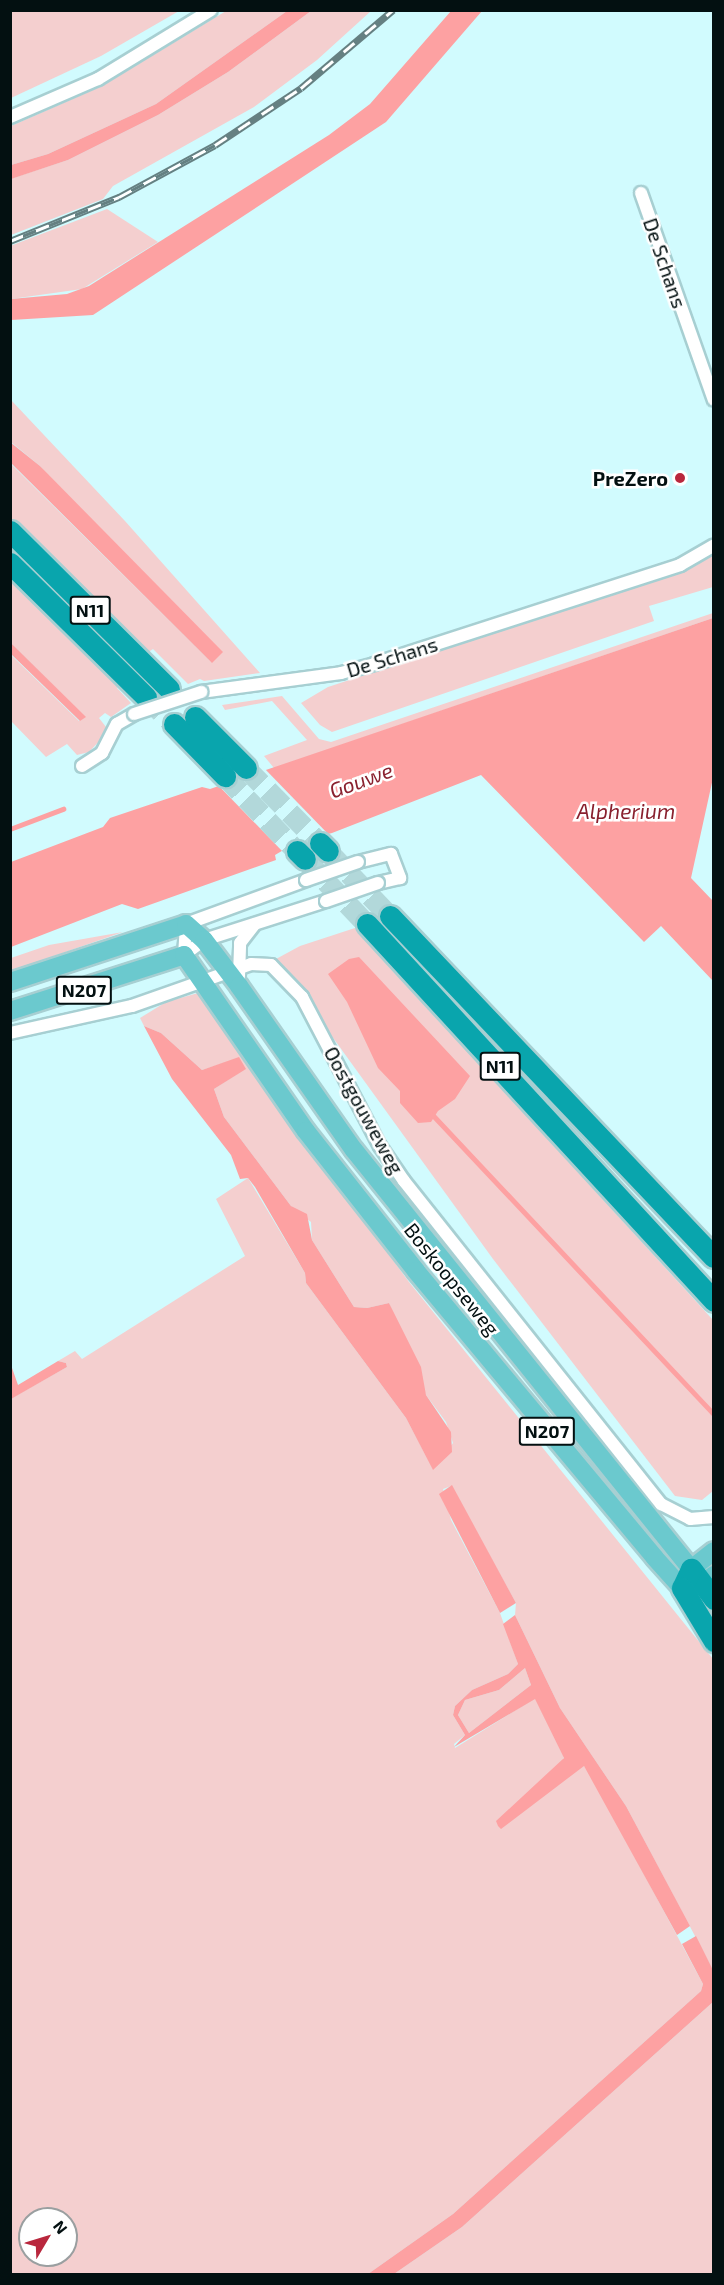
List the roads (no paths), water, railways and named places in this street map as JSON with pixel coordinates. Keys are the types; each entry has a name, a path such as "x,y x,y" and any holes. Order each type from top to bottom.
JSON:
{"highway":[{"name":"N11","path":"10,531 169,689"},
{"name":"N11","path":"10,563 140,705"},
{"path":"195,717 246,768"},
{"path":"174,724 225,776"},
{"name":"N11","path":"390,916 714,1257"},
{"name":"N11","path":"367,924 714,1301"},
{"path":"700,1583 714,1641"}],"main road":[{"name":"Boskoopseweg","path":"186,924 204,940 235,975 354,1150 700,1583"},
{"name":"N207","path":"10,982 186,924"},
{"name":"Boskoopseweg","path":"184,955 200,982 306,1131 416,1271 700,1583"},
{"name":"N207","path":"10,1011 184,955"},
{"name":"N207","path":"157,965 188,974 200,982"},
{"path":"700,1583 714,1551"}],"street":[{"path":"10,117 108,73 211,10"},
{"name":"De Schans","path":"641,193 714,400"},
{"name":"De Schans","path":"82,766 102,753 117,724 140,705 201,692 341,673 374,664 680,565 714,545"},
{"path":"391,854 400,878 378,883 204,940 184,955 186,924 358,862 391,854"},
{"path":"235,975 240,943 256,924"},
{"name":"Oostgouweweg","path":"10,1033 132,1006 200,982 271,965 287,977 302,997 381,1146 404,1181 661,1504 690,1519 714,1517"}],"water":[{"path":"287,11 311,11 228,72 158,115 68,160 11,179 11,165 48,154 156,104"},
{"path":"451,11 482,11 386,122 93,315 11,320 11,299 67,294 89,286 329,135 370,104"},
{"path":"10,442 40,466 223,652 212,663 11,463"},
{"path":"713,618 713,778 691,878 713,901 713,981 661,926 644,942 481,775 332,833 297,842 275,855 276,860 138,909 122,904 11,947 11,862 103,827 110,818 202,787 210,789"},
{"path":"10,643 86,717 80,721 11,654"},
{"path":"359,957 470,1076 455,1099 438,1111 431,1122 418,1123 400,1103 400,1091 378,1068 347,1002 328,974 349,959"},
{"path":"144,1026 161,1033 202,1070 239,1057 246,1069 214,1089 224,1117 291,1206 307,1214 312,1240 354,1307 367,1308 389,1303 421,1367 426,1395 451,1432 452,1452 433,1470 406,1418 306,1283 305,1273 255,1187 248,1178 240,1179 231,1155 172,1079"},
{"path":"58,1361 66,1363 67,1367 11,1399 11,1365 18,1385"},
{"path":"452,1485 516,1603 500,1613 439,1494"},
{"path":"515,1615 560,1708 626,1806 690,1926 677,1935 584,1766 501,1829 498,1826 496,1821 564,1758 535,1699 454,1747 465,1735 453,1715 455,1706 472,1690 508,1674 518,1664 503,1624","holes":["525,1668 531,1685 469,1733 458,1715 465,1700 499,1690"]},
{"path":"696,1936 713,1970 713,2002 462,2227 394,2274 368,2274 453,2214 701,1991 703,1984 682,1944"}],"waterway":[{"path":"10,829 63,809"},
{"path":"433,1115 714,1414"}],"tunnel":[{"path":"146,697 174,724"},
{"path":"246,768 320,843"},
{"path":"225,776 297,851"},
{"path":"328,851 390,916"},
{"path":"305,859 367,924"}],"railway":[{"path":"10,241 119,197 215,145 301,88 393,10"}],"place":[{"name":"PreZero","path":"680,478"}],"water label":[{"name":"Gouwe","path":"361,780"},
{"name":"Alpherium","path":"626,811"}]}
